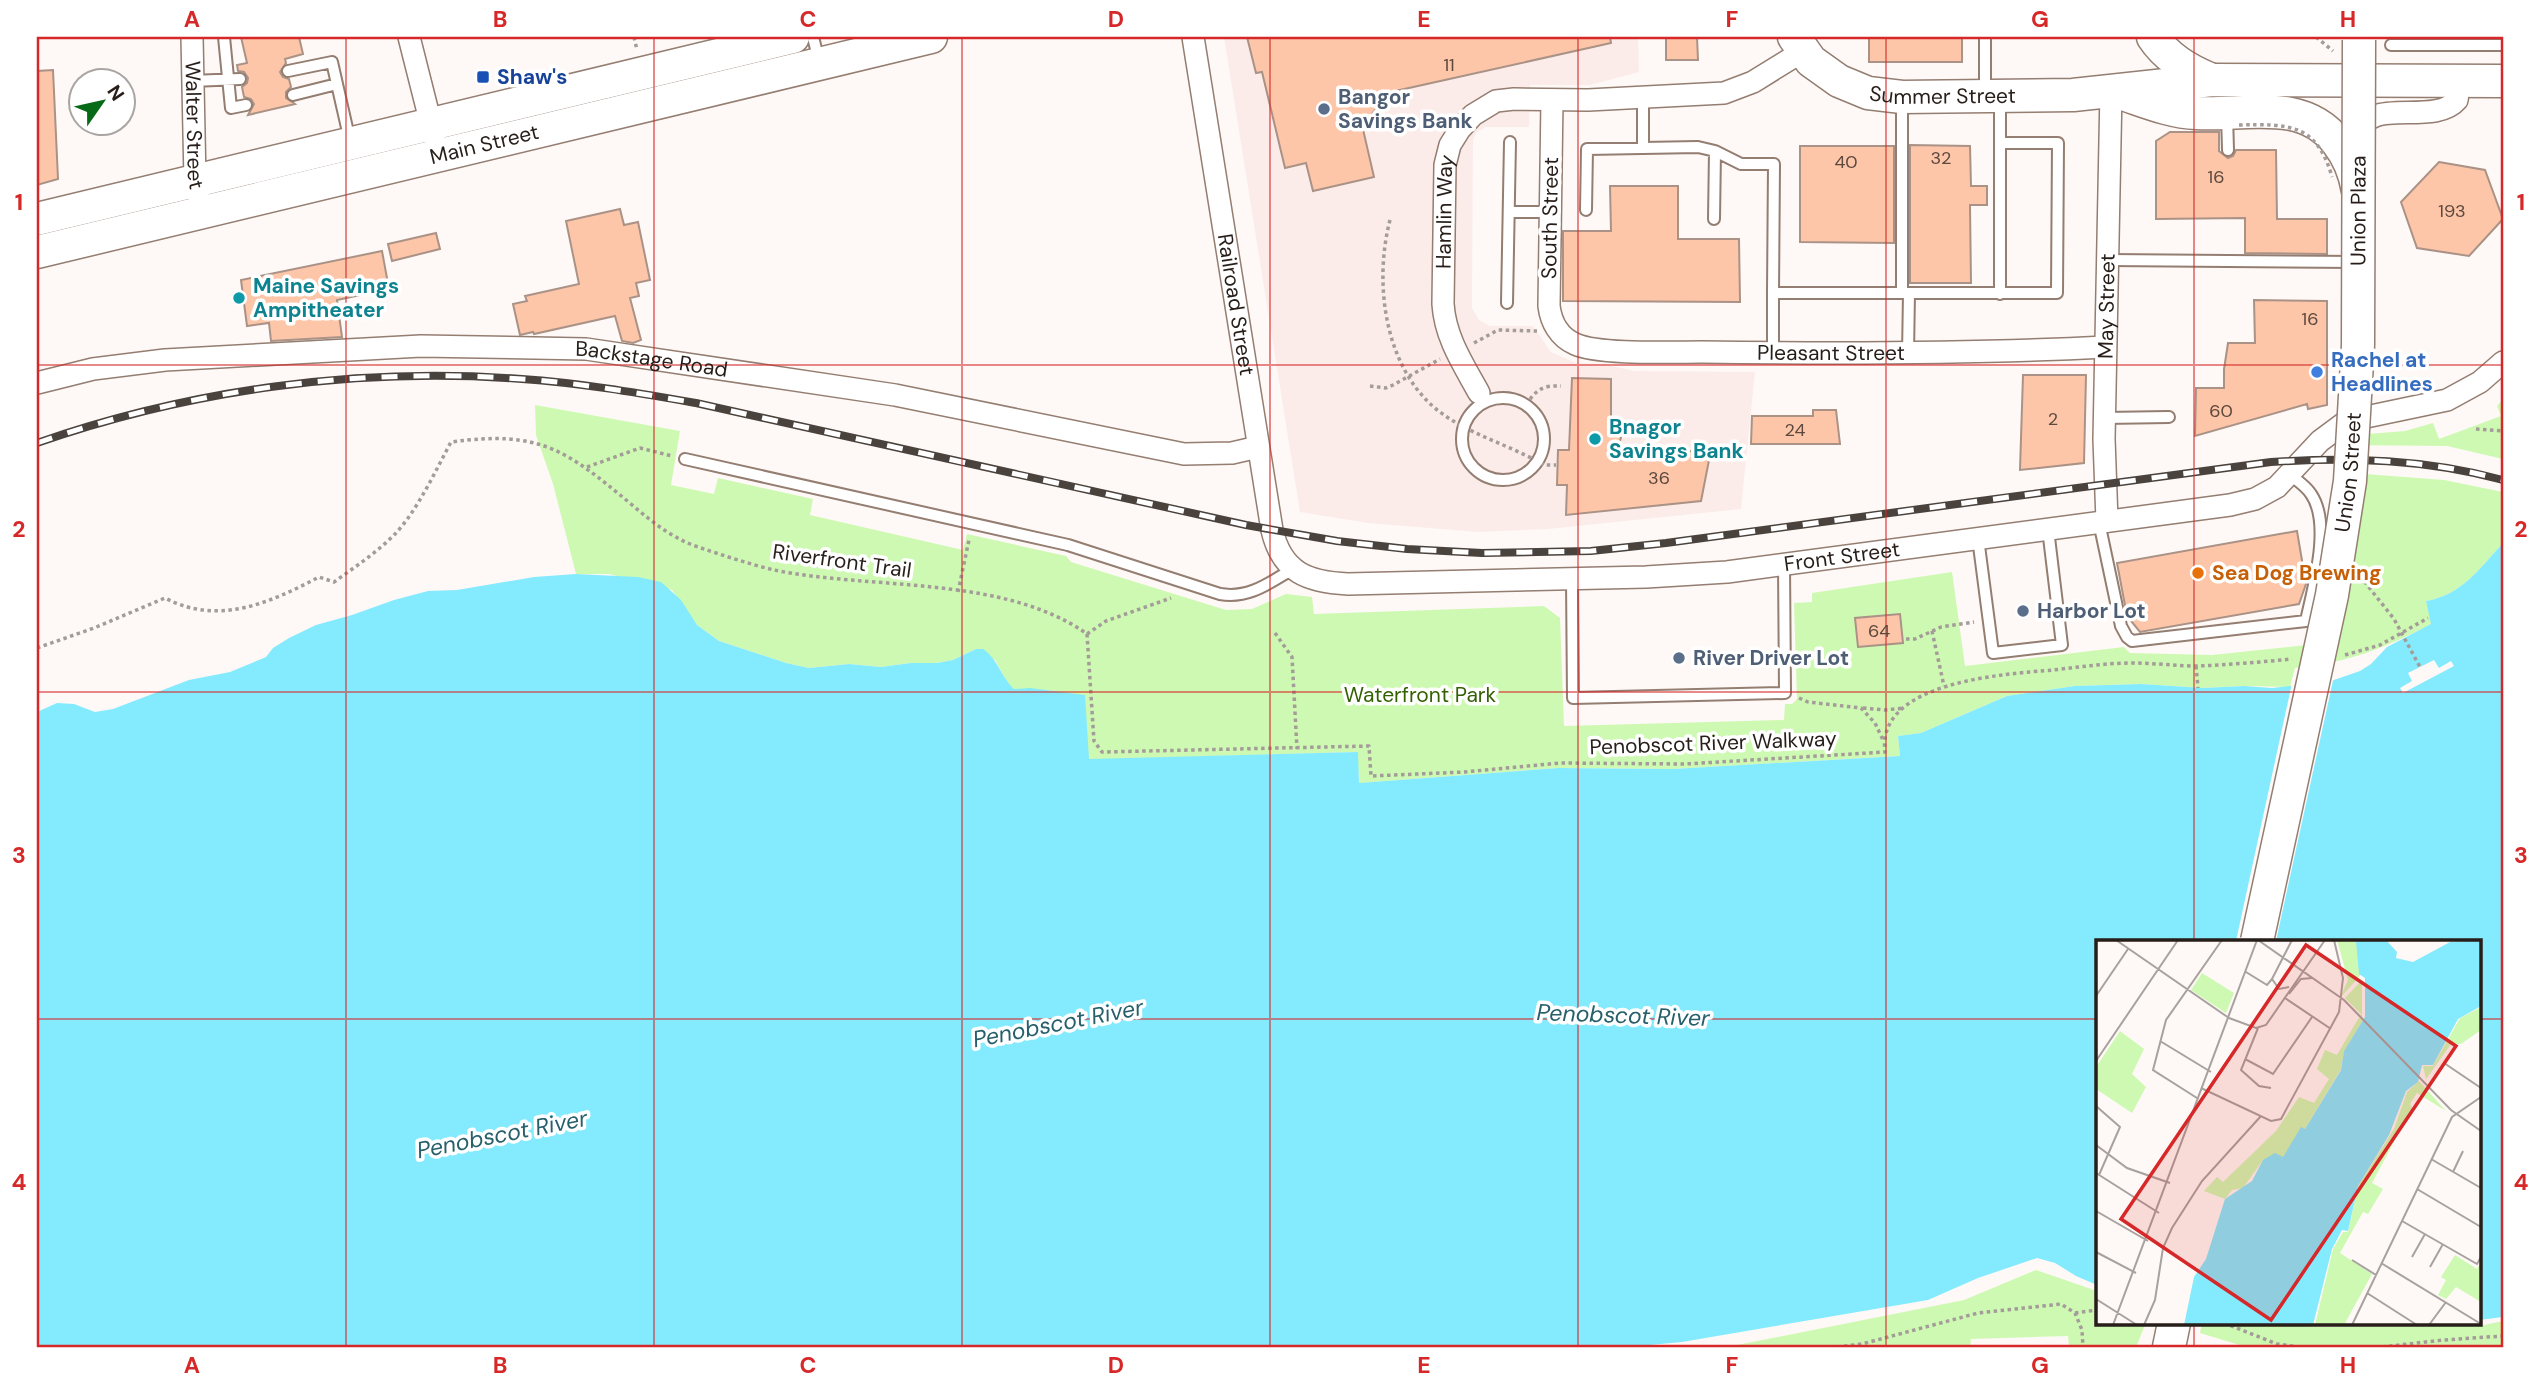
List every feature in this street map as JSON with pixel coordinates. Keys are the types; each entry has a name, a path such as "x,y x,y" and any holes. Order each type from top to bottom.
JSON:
{"main road":[{"name":"Main Street","path":"37,252 202,212 355,159 431,124 793,37"},
{"name":"Main Street","path":"37,219 195,181 355,159 439,155 816,50 931,37"},
{"path":"2153,37 2178,62 2212,80"},
{"name":"Union Street","path":"2257,940 2332,595 2347,506 2356,396 2358,194 2351,43"},
{"name":"Summer Street","path":"1798,44 1820,69 1849,86 1868,93 1902,97 1993,97 2111,91 2212,80 2503,81"},
{"path":"2111,91 2174,110 2235,116 2292,113 2318,123 2337,141 2347,157 2358,194"}],"street":[{"name":"Walter Street","path":"192,37 195,181 202,212"},
{"path":"409,37 439,155"},
{"name":"Railroad Street","path":"1193,37 1274,538 1280,554 1293,569"},
{"name":"Summer Street","path":"1552,100 1697,95 1733,90 1753,82 1798,44"},
{"name":"Union Plaza","path":"2359,417 2362,126 2369,118 2379,114 2428,113 2447,108 2457,100 2460,81"},
{"name":"May Street","path":"2103,521 2111,91"},
{"name":"Hamlin Way","path":"1482,398 1453,346 1444,321 1447,155 1460,128 1488,105 1505,99 1552,100"},
{"name":"South Street","path":"1552,100 1549,306 1552,320 1560,334"},
{"name":"Pleasant Street","path":"1560,334 1574,344 1617,350 1773,354 1977,353 2105,347"},
{"name":"Backstage Road","path":"37,383 93,369 165,360 421,346 586,349 895,395 1185,454 1232,453 1258,447"},
{"name":"Front Street","path":"1293,569 1315,580 1349,584 1683,575 1784,565 2245,502 2270,492 2290,475 2328,434 2347,421 2447,400 2480,382 2503,362"}],"lane":[{"path":"224,37 231,108 246,105"},
{"path":"1985,37 2000,143 2000,293"},
{"path":"2391,45 2503,45"},
{"path":"288,71 332,62 355,159"},
{"path":"192,81 240,79"},
{"path":"293,94 337,84"},
{"path":"1643,97 1643,148"},
{"path":"1902,97 1908,354"},
{"path":"2228,150 2235,116"},
{"path":"1507,303 1510,142"},
{"path":"1773,292 2057,293 2058,143 2000,143"},
{"path":"1586,210 1587,149 1698,147 1715,151 1741,164 1774,164 1773,354"},
{"path":"1714,219 1715,151"},
{"path":"1509,212 1550,212"},
{"path":"2108,260 2360,262"},
{"path":"1482,398 1506,398 1526,405 1537,416 1543,430 1543,446 1528,471 1515,478 1500,480 1474,467 1465,455 1462,441 1464,426 1482,398"},
{"path":"2104,418 2169,417"},
{"path":"685,459 1068,545 1220,594 1236,596 1251,593 1293,569"},
{"path":"2103,521 2121,626 2132,641 2306,621 2319,555 2318,516 2310,493 2290,475"},
{"path":"1978,538 1993,653 2062,645 2048,529"},
{"path":"1572,579 1573,698 1785,694 1784,565"}],"path":[{"path":"634,37 637,52"},
{"path":"2316,37 2351,43"},
{"path":"2235,116 2304,133 2322,150 2332,178"},
{"path":"1390,220 1385,244 1385,300 1394,342 1409,377 1437,409 1464,426 1544,465 1556,465"},
{"path":"1480,340 1498,330 1539,331"},
{"path":"1370,386 1386,388 1432,364"},
{"path":"1526,405 1541,387 1561,386"},
{"path":"2476,429 2503,431"},
{"name":"Riverfront Trail","path":"37,649 165,598 183,608 233,611 279,598 319,577 334,582 365,561 396,533 425,489 450,442 484,438 527,439 556,450 587,467 661,530 695,546 774,570 991,596 1039,608 1073,624 1087,634"},
{"path":"587,467 640,448 685,459"},
{"path":"958,592 969,540"},
{"path":"2357,574 2367,582 2403,635 2420,667"},
{"path":"1087,634 1106,621 1171,598"},
{"path":"2340,656 2368,649 2403,635 2428,618"},
{"path":"1906,639 1915,639 1941,626 1988,621"},
{"path":"1932,631 1944,686"},
{"path":"1275,633 1292,657 1297,749"},
{"name":"Penobscot River Walkway","path":"1087,634 1094,741 1102,752 1369,746 1371,776 1560,764 1685,764 1885,752 1884,742"},
{"path":"1884,742 1891,721 1905,708 1944,686 1993,675 2110,664 2196,666 2302,659"},
{"path":"2196,666 2199,688"},
{"path":"1799,686 1799,699 1804,701 1885,710 1905,708"},
{"path":"1861,708 1875,723 1884,742"},
{"path":"1837,1347 1863,1344 1978,1313 2061,1304 2075,1313 2082,1330 2082,1347"},
{"path":"2075,1313 2096,1310"},
{"path":"2227,1324 2277,1344 2298,1347"},
{"path":"2382,1347 2503,1336"}],"shaded area":[{"path":"1224,37 1638,37 1639,72 1590,85 1530,85 1529,127 1486,127 1476,133 1473,140 1472,308 1479,320 1490,326 1533,326 1551,352 1576,363 1604,364 1634,371 1755,372 1741,509 1548,529 1478,532 1368,523 1300,512"}],"green space":[{"path":"2503,399 2503,459 2447,446 2343,445 2368,434 2405,431 2433,423 2439,439 2501,416 2497,406"},
{"name":"Waterfront Park","path":"535,405 680,431 671,485 714,494 718,478 813,499 810,515 963,550 967,534 1066,556 1071,562 1226,610 1252,609 1286,594 1312,597 1314,614 1544,606 1560,618 1564,726 1784,720 1785,704 1792,704 1797,699 1794,603 1812,602 1812,593 1952,572 1965,666 2124,647 2130,653 2212,655 2335,642 2365,474 2444,480 2503,492 2503,543 2460,587 2439,598 2426,601 2432,624 2365,653 2295,668 2290,687 2203,688 2141,684 2075,686 2007,696 1921,733 1898,736 1900,756 1673,769 1558,768 1359,783 1357,752 1089,760 1054,691 1014,689 1008,684 995,660 976,649 953,660 937,663 881,667 849,664 809,668 719,641 697,625 672,590 609,574 576,574 553,484 536,435"},
{"path":"2036,1270 2096,1291 2096,1324 2146,1324 2136,1347 2069,1347 2068,1336 1971,1339 1970,1347 1727,1347 1964,1300"},
{"path":"2503,1321 2503,1345 2246,1347 2200,1333 2202,1324 2308,1324 2312,1327 2479,1326"}],"water":[{"name":"Penobscot River","path":"2503,543 2503,1317 2480,1320 2480,940 2096,940 2096,1285 2055,1263 2037,1258 1978,1278 1928,1300 1682,1342 1628,1347 37,1347 37,712 57,703 74,704 95,712 113,709 189,680 230,672 266,657 273,648 316,625 394,600 428,591 457,590 534,577 576,574 638,577 661,582 681,600 697,625 719,641 809,668 849,664 881,667 937,663 983,649 1014,689 1030,688 1085,695 1089,759 1358,752 1359,783 1558,768 1673,769 1900,756 1898,736 1921,733 2007,696 2075,686 2141,684 2203,688 2272,688 2328,682 2360,671 2387,647 2431,624 2426,601 2450,593 2478,571"}],"pier":[{"path":"2434,660 2439,668 2451,661 2454,666 2403,693 2400,688 2412,681 2408,673"},
{"path":"2334,676 2276,940 2236,940 2292,683"}],"building":[{"path":"241,37 299,37 303,54 285,59 286,63 280,72 283,77 289,79 291,87 286,92 286,98 295,104 248,115 254,104 251,99 244,97 242,87 248,78 244,72 238,71 237,65 247,63"},
{"name":"Bangor Savings Bank","path":"1247,37 1610,37 1611,43 1391,92 1362,125 1374,177 1313,191 1306,163 1285,168 1262,72 1256,73"},
{"path":"1666,37 1697,37 1698,60 1666,60"},
{"path":"1869,37 1962,37 1962,62 1869,62"},
{"path":"53,70 58,179 37,185 37,71"},
{"path":"2170,132 2219,132 2219,151 2228,158 2233,156 2236,150 2276,150 2277,219 2327,219 2327,254 2245,253 2245,218 2156,219 2156,141"},
{"path":"1910,145 1970,146 1971,186 1987,186 1987,205 1970,205 1971,283 1910,283"},
{"path":"1800,146 1894,146 1894,243 1800,242"},
{"path":"2439,162 2485,170 2503,219 2469,256 2417,248 2401,202"},
{"path":"1610,186 1678,186 1678,239 1739,239 1740,302 1563,301 1563,231 1611,231"},
{"path":"620,209 624,225 638,222 650,280 636,283 639,296 630,298 641,340 633,343 622,341 615,316 520,335 513,304 527,301 525,296 579,284 566,221"},
{"path":"436,233 440,249 392,261 388,244"},
{"path":"382,251 389,289 337,300 342,337 271,341 269,323 247,326 241,280"},
{"path":"2254,300 2327,301 2327,405 2308,409 2307,404 2195,436 2196,388 2224,388 2228,343 2255,343"},
{"path":"2023,375 2086,375 2084,463 2020,470"},
{"path":"1572,378 1611,379 1611,427 1623,428 1617,455 1711,450 1701,501 1566,515 1567,485 1557,485 1558,450 1569,450"},
{"path":"1813,410 1836,410 1840,444 1751,444 1752,416 1813,416"},
{"path":"2297,531 2306,584 2299,604 2140,632 2127,616 2117,563"},
{"path":"1900,614 1903,643 1858,647 1855,618"}],"railway":[{"path":"37,443 155,409 276,386 399,376 522,379 696,403 1246,525 1337,541 1407,549 1482,553 1591,551 1666,543 2271,462 2388,461 2445,468 2503,480"}],"place":[{"name":"Shaw's","path":"483,77"},
{"name":"Bangor Savings Bank","path":"1324,109"},
{"name":"Maine Savings Ampitheater","path":"239,298"},
{"name":"Rachel at Headlines","path":"2317,372"},
{"name":"Bnagor Savings Bank","path":"1595,439"},
{"name":"Sea Dog Brewing","path":"2198,573"},
{"name":"Harbor Lot","path":"2023,611"},
{"name":"River Driver Lot","path":"1679,658"}]}
